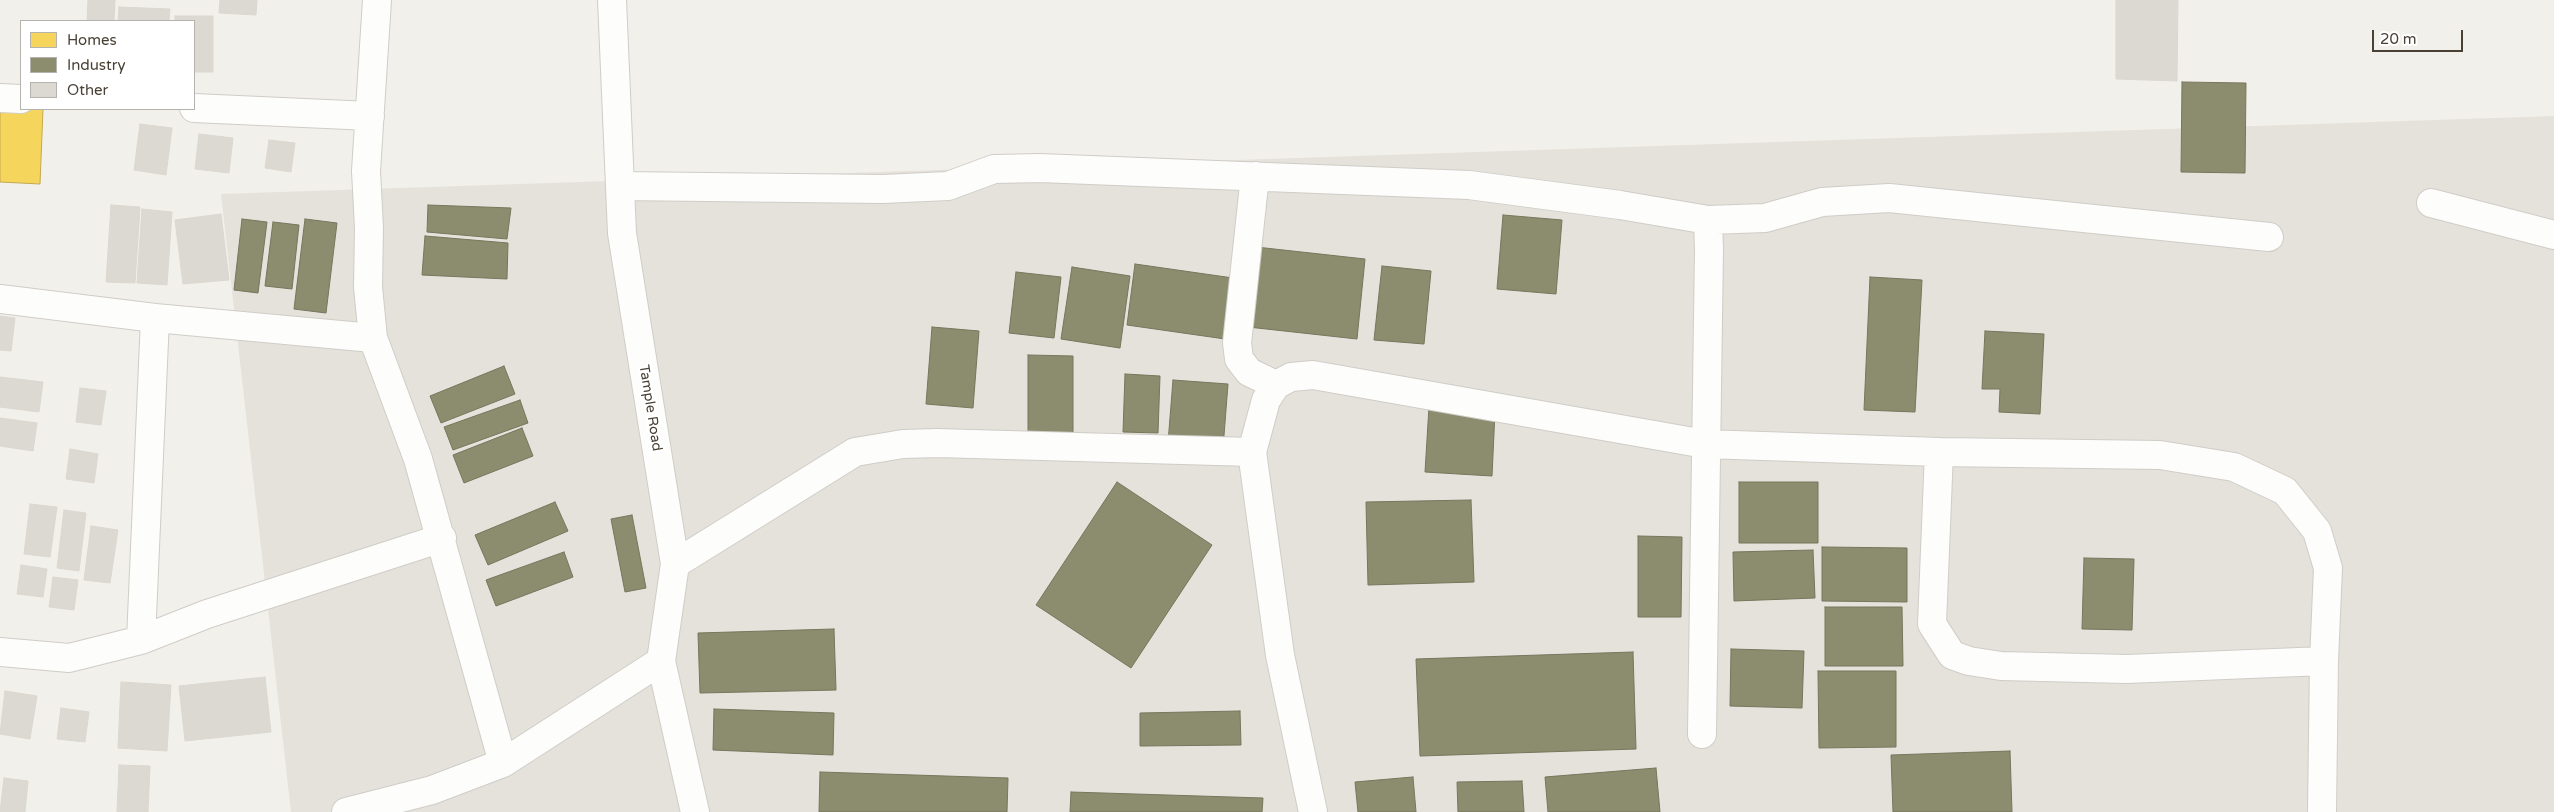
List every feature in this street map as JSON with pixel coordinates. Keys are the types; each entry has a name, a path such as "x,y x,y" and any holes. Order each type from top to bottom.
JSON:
{"street":[{"path":"377,0 366,171 369,228 368,287 373,338 418,459 442,538 503,763"},
{"name":"Tample Road","path":"612,0 622,233 674,564 661,661 695,812"},
{"path":"0,98 20,99"},
{"path":"195,108 370,116"},
{"path":"620,186 883,189 948,186 994,169 1040,168 1469,186 1620,205 1708,220 1765,218 1822,202 1889,198 2269,237"},
{"path":"1255,176 1237,343 1239,359 1249,372 1276,385"},
{"path":"2431,203 2554,235"},
{"path":"1702,734 1708,220"},
{"path":"0,299 155,318 373,338"},
{"path":"141,640 155,318"},
{"path":"1313,812 1280,655 1252,452 1266,400 1276,385 1291,376 1313,375 1705,444 1939,452 2160,455 2234,467 2285,491 2317,531 2328,568 2324,661 2322,812"},
{"path":"674,564 855,452 904,444 936,443 1252,452"},
{"path":"1939,452 1932,624 1952,655 1969,662 2000,666 2127,669 2324,661"},
{"path":"0,652 69,658 141,640 207,614 442,538"},
{"path":"346,812 431,801 503,763 661,661"}],"shaded area":[{"path":"2554,116 2554,812 291,812 221,194"}],"building: Homes":[{"path":"0,102 20,110 43,110 40,184 0,182"}],"building: Industry":[{"path":"2182,82 2246,83 2245,173 2181,172"},
{"path":"428,205 511,208 507,239 427,232"},
{"path":"1503,215 1562,220 1556,294 1497,289"},
{"path":"242,219 267,222 258,293 234,290"},
{"path":"305,219 337,223 326,313 294,309"},
{"path":"273,222 299,225 292,289 265,286"},
{"path":"425,236 508,243 507,279 422,275"},
{"path":"1256,247 1365,259 1357,339 1248,327"},
{"path":"1135,264 1240,279 1232,340 1127,325"},
{"path":"1382,266 1431,271 1424,344 1374,340"},
{"path":"1072,267 1130,276 1120,348 1061,339"},
{"path":"1016,272 1061,277 1054,338 1009,333"},
{"path":"1870,277 1922,280 1915,412 1864,410"},
{"path":"932,327 979,331 973,408 926,404"},
{"path":"1985,331 2044,334 2040,414 1999,412 2000,389 1982,389"},
{"path":"1028,355 1073,356 1073,441 1028,441"},
{"path":"504,366 515,394 441,423 430,396"},
{"path":"1125,374 1160,376 1158,433 1123,432"},
{"path":"1173,380 1228,384 1223,448 1168,443"},
{"path":"520,400 528,423 453,450 444,427"},
{"path":"1429,407 1495,411 1492,476 1425,472"},
{"path":"522,428 533,456 464,483 453,455"},
{"path":"1117,482 1212,545 1131,668 1036,605"},
{"path":"1739,482 1818,482 1818,543 1739,543"},
{"path":"1471,500 1474,582 1368,585 1366,502"},
{"path":"555,502 568,531 488,565 475,535"},
{"path":"632,515 646,588 625,592 611,519"},
{"path":"1638,536 1682,537 1681,617 1638,617"},
{"path":"1822,547 1907,548 1907,602 1822,601"},
{"path":"1813,550 1815,598 1734,601 1733,552"},
{"path":"564,552 573,577 496,606 486,580"},
{"path":"2084,558 2134,559 2132,630 2082,629"},
{"path":"1825,607 1902,607 1903,666 1825,666"},
{"path":"834,629 836,690 700,693 698,633"},
{"path":"1731,649 1804,651 1802,708 1730,706"},
{"path":"1633,652 1636,749 1420,756 1416,659"},
{"path":"1818,671 1896,671 1896,747 1819,748"},
{"path":"714,709 834,713 833,755 713,750"},
{"path":"1240,711 1241,745 1140,746 1140,713"},
{"path":"2010,751 2012,812 1893,812 1891,755"},
{"path":"1656,768 1660,812 1548,812 1545,777"},
{"path":"820,772 1008,778 1007,812 819,812"},
{"path":"1413,777 1416,812 1358,812 1355,782"},
{"path":"1522,781 1524,812 1458,812 1457,782"},
{"path":"1071,792 1263,798 1262,812 1070,812"}],"building: Other":[{"path":"88,0 115,0 114,20 87,20"},
{"path":"220,0 257,0 256,15 219,13"},
{"path":"2116,0 2178,0 2177,81 2116,79"},
{"path":"119,7 170,9 169,20 118,20"},
{"path":"175,16 213,16 213,72 195,72 195,20 175,20"},
{"path":"140,124 172,128 166,175 134,170"},
{"path":"199,134 233,138 229,173 195,169"},
{"path":"269,140 295,143 291,172 265,168"},
{"path":"111,205 140,207 135,283 106,282"},
{"path":"142,209 172,212 167,285 137,283"},
{"path":"221,214 229,280 183,284 175,220"},
{"path":"0,316 15,318 11,351 0,350"},
{"path":"0,377 43,382 39,412 0,407"},
{"path":"80,388 106,391 101,425 76,422"},
{"path":"0,418 37,423 33,451 0,446"},
{"path":"70,449 98,454 94,483 66,479"},
{"path":"30,504 57,507 50,557 24,554"},
{"path":"64,510 86,513 79,571 57,568"},
{"path":"91,526 118,530 110,583 84,580"},
{"path":"21,565 47,569 43,597 17,594"},
{"path":"53,577 78,580 74,610 49,607"},
{"path":"265,677 271,732 185,741 179,686"},
{"path":"121,682 171,685 167,751 118,748"},
{"path":"5,691 37,696 30,739 0,734"},
{"path":"61,708 89,712 85,742 57,739"},
{"path":"119,765 150,766 148,812 117,812"},
{"path":"4,778 28,781 25,812 0,812"}]}
